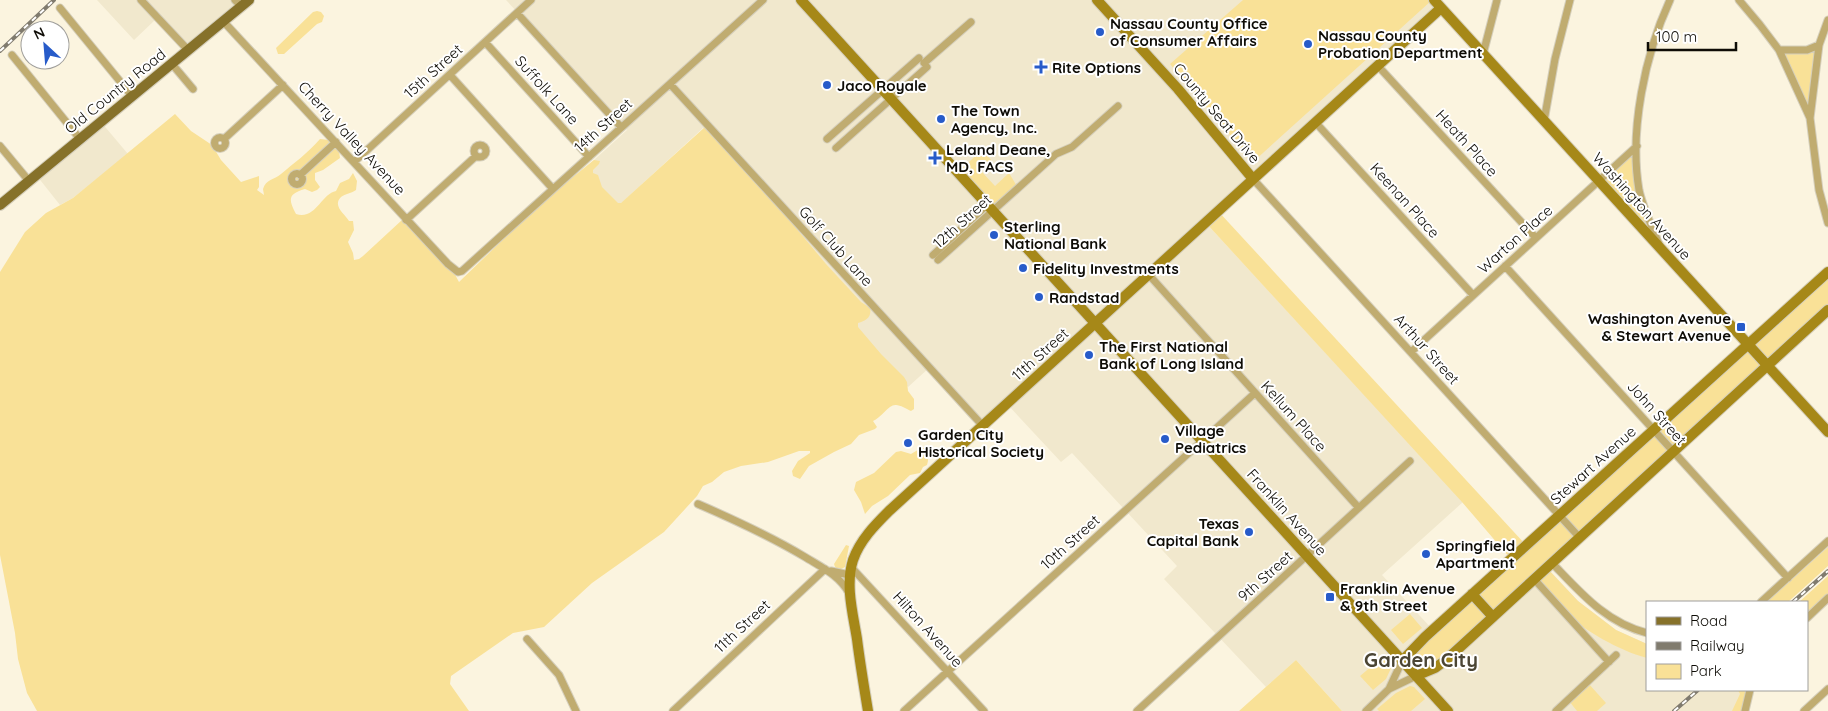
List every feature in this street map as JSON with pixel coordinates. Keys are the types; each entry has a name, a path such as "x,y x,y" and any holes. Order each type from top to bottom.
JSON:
{"main road":[{"name":"Franklin Avenue","path":"801,0 1448,711"},
{"name":"County Seat Drive","path":"1097,0 1178,89 1253,179"},
{"name":"Washington Avenue","path":"1434,0 1828,432"},
{"name":"Old Country Road","path":"0,205 172,64 223,21 242,2"},
{"name":"11th Street","path":"851,571 859,547 878,522 1441,8"},
{"name":"Stewart Avenue","path":"1402,661 1472,594 1828,272"},
{"name":"Stewart Avenue","path":"1416,676 1435,668 1446,660 1828,310"},
{"path":"851,571 850,596 868,711"},
{"path":"1472,594 1493,617"}],"street":[{"path":"141,0 188,50"},
{"name":"15th Street","path":"354,162 531,0"},
{"name":"14th Street","path":"462,271 763,0"},
{"path":"1483,54 1497,0"},
{"path":"1544,120 1554,59 1570,0"},
{"path":"1661,250 1640,192 1636,167 1641,102 1647,70 1655,37 1670,0"},
{"path":"1739,0 1779,50 1810,118"},
{"path":"60,8 132,96"},
{"path":"517,13 621,127"},
{"path":"1828,20 1820,46 1810,118 1819,190 1828,223"},
{"name":"Cherry Valley Avenue","path":"223,21 448,264 456,271 462,271"},
{"path":"827,139 882,90 923,63 971,22"},
{"name":"Suffolk Lane","path":"485,42 589,157"},
{"path":"1779,50 1807,50 1820,46"},
{"path":"12,55 80,139"},
{"path":"836,148 891,99 923,63"},
{"path":"172,64 192,89"},
{"name":"Heath Place","path":"1378,66 1536,238"},
{"path":"450,74 553,189"},
{"name":"Golf Club Lane","path":"670,84 983,426"},
{"path":"224,139 283,85"},
{"name":"12th Street","path":"935,257 991,207 1056,154 1072,148 1118,106"},
{"name":"Keenan Place","path":"1316,123 1473,295"},
{"path":"300,175 336,142"},
{"path":"0,146 29,181"},
{"name":"Warton Place","path":"1411,352 1637,146"},
{"path":"406,220 476,156"},
{"name":"Arthur Street","path":"1253,179 1580,538"},
{"name":"John Street","path":"1505,266 1788,578"},
{"name":"Kellum Place","path":"1148,275 1359,508"},
{"name":"10th Street","path":"904,711 1255,393"},
{"name":"9th Street","path":"1137,711 1410,461"},
{"path":"698,504 761,532 825,570 841,582 850,596"},
{"path":"1762,601 1828,541"},
{"path":"1552,563 1592,604 1607,616 1624,625 1646,633"},
{"path":"825,570 851,571"},
{"name":"11th Street","path":"672,711 825,570"},
{"name":"Hilton Avenue","path":"851,571 984,711"},
{"path":"1534,579 1609,662"},
{"path":"1808,617 1828,598"},
{"path":"527,639 559,675 576,711"},
{"path":"1556,711 1616,655"},
{"name":"Stewart Avenue","path":"1389,690 1402,661"},
{"name":"Stewart Avenue","path":"1366,711 1389,690 1416,676"},
{"path":"1804,711 1828,689"},
{"path":"1745,711 1750,691"}],"shaded area":[{"path":"97,0 249,0 185,52 155,20 134,40"},
{"path":"506,0 1434,0 1441,8 1206,223 1463,502 1382,575 1433,630 1547,568 1578,601 1616,630 1646,644 1646,691 1746,691 1745,711 1342,711 1296,660 1266,687 1164,579 1177,566 1072,453 1061,462 1007,404 982,427 929,368 908,387 852,323 867,310 703,128 616,208 582,171 627,130"},
{"path":"101,122 128,154 73,198 60,205 37,176"}],"green space":[{"path":"1243,0 1431,1 1253,162 1170,64"},
{"path":"313,12 321,12 324,16 322,22 317,24 284,54 278,54 276,48"},
{"path":"1819,45 1810,116 1779,50"},
{"path":"175,114 191,131 212,145 221,160 241,182 259,176 259,187 257,190 264,195 263,189 268,181 281,174 320,139 329,140 339,151 340,158 323,170 315,173 315,180 320,187 317,190 312,192 305,189 293,195 291,201 296,214 303,215 309,213 326,197 336,191 340,183 349,179 353,173 357,181 356,190 341,197 338,204 340,210 349,221 353,221 354,230 348,242 354,260 363,256 402,220 453,271 459,282 542,202 594,160 600,161 593,170 593,173 598,175 602,187 618,203 621,203 705,127 775,203 826,264 861,302 870,308 869,316 866,320 858,323 858,327 904,377 907,382 908,391 914,399 914,409 911,411 898,405 893,405 873,421 877,427 875,429 859,435 851,444 809,466 800,479 793,476 792,471 798,461 810,453 810,451 799,451 768,462 741,466 724,472 712,482 703,486 697,496 664,532 592,583 544,627 513,633 451,676 450,684 469,711 37,711 27,693 18,659 0,555 0,272 25,232 46,213 73,198"},
{"path":"1637,146 1640,192 1661,250 1598,181"},
{"path":"982,150 992,161 981,171 995,186 1009,173 1018,188 994,210 958,172"},
{"path":"1218,211 1525,544 1828,272 1828,312 1547,568 1578,601 1616,630 1646,644 1646,658 1614,645 1582,626 1562,612 1532,582 1421,674 1409,664 1408,659 1510,558 1462,502 1206,223"},
{"path":"921,448 925,448 927,452 927,465 923,467 920,473 910,475 865,514 854,490 856,482 874,473 896,452 901,451 911,454"},
{"path":"846,545 849,546 845,567 839,570 834,564"},
{"path":"1828,547 1828,566 1789,601 1768,601"},
{"path":"1828,576 1828,600 1808,618 1808,601 1800,601"},
{"path":"1410,614 1422,628 1403,644 1391,630"},
{"path":"1385,655 1392,666 1386,679 1373,690 1360,676"},
{"path":"1296,660 1342,711 1239,711"},
{"path":"1588,683 1606,703 1597,711 1577,711 1569,701"},
{"path":"1410,686 1414,687 1425,699 1411,711 1379,711 1377,709 1396,693"},
{"path":"1738,691 1750,691 1745,711 1732,711 1740,694"}],"railway":[{"path":"0,51 54,0"},
{"path":"1794,601 1828,571"},
{"path":"1674,711 1697,691"}],"place":[{"name":"Nassau County Office of Consumer Affairs","path":"1100,32"},
{"name":"Nassau County Probation Department","path":"1308,44"},
{"name":"Rite Options","path":"1041,67"},
{"name":"Jaco Royale","path":"827,85"},
{"name":"The Town Agency, Inc.","path":"941,119"},
{"name":"Leland Deane, MD, FACS","path":"935,158"},
{"name":"Sterling National Bank","path":"994,235"},
{"name":"Fidelity Investments","path":"1023,268"},
{"name":"Randstad","path":"1039,297"},
{"name":"Washington Avenue & Stewart Avenue","path":"1741,327"},
{"name":"The First National Bank of Long Island","path":"1089,355"},
{"name":"Village Pediatrics","path":"1165,439"},
{"name":"Garden City Historical Society","path":"908,443"},
{"name":"Texas Capital Bank","path":"1249,532"},
{"name":"Springfield Apartment","path":"1426,554"},
{"name":"Franklin Avenue & 9th Street","path":"1330,597"}],"district":[{"name":"Garden City","path":"1421,659"}]}
